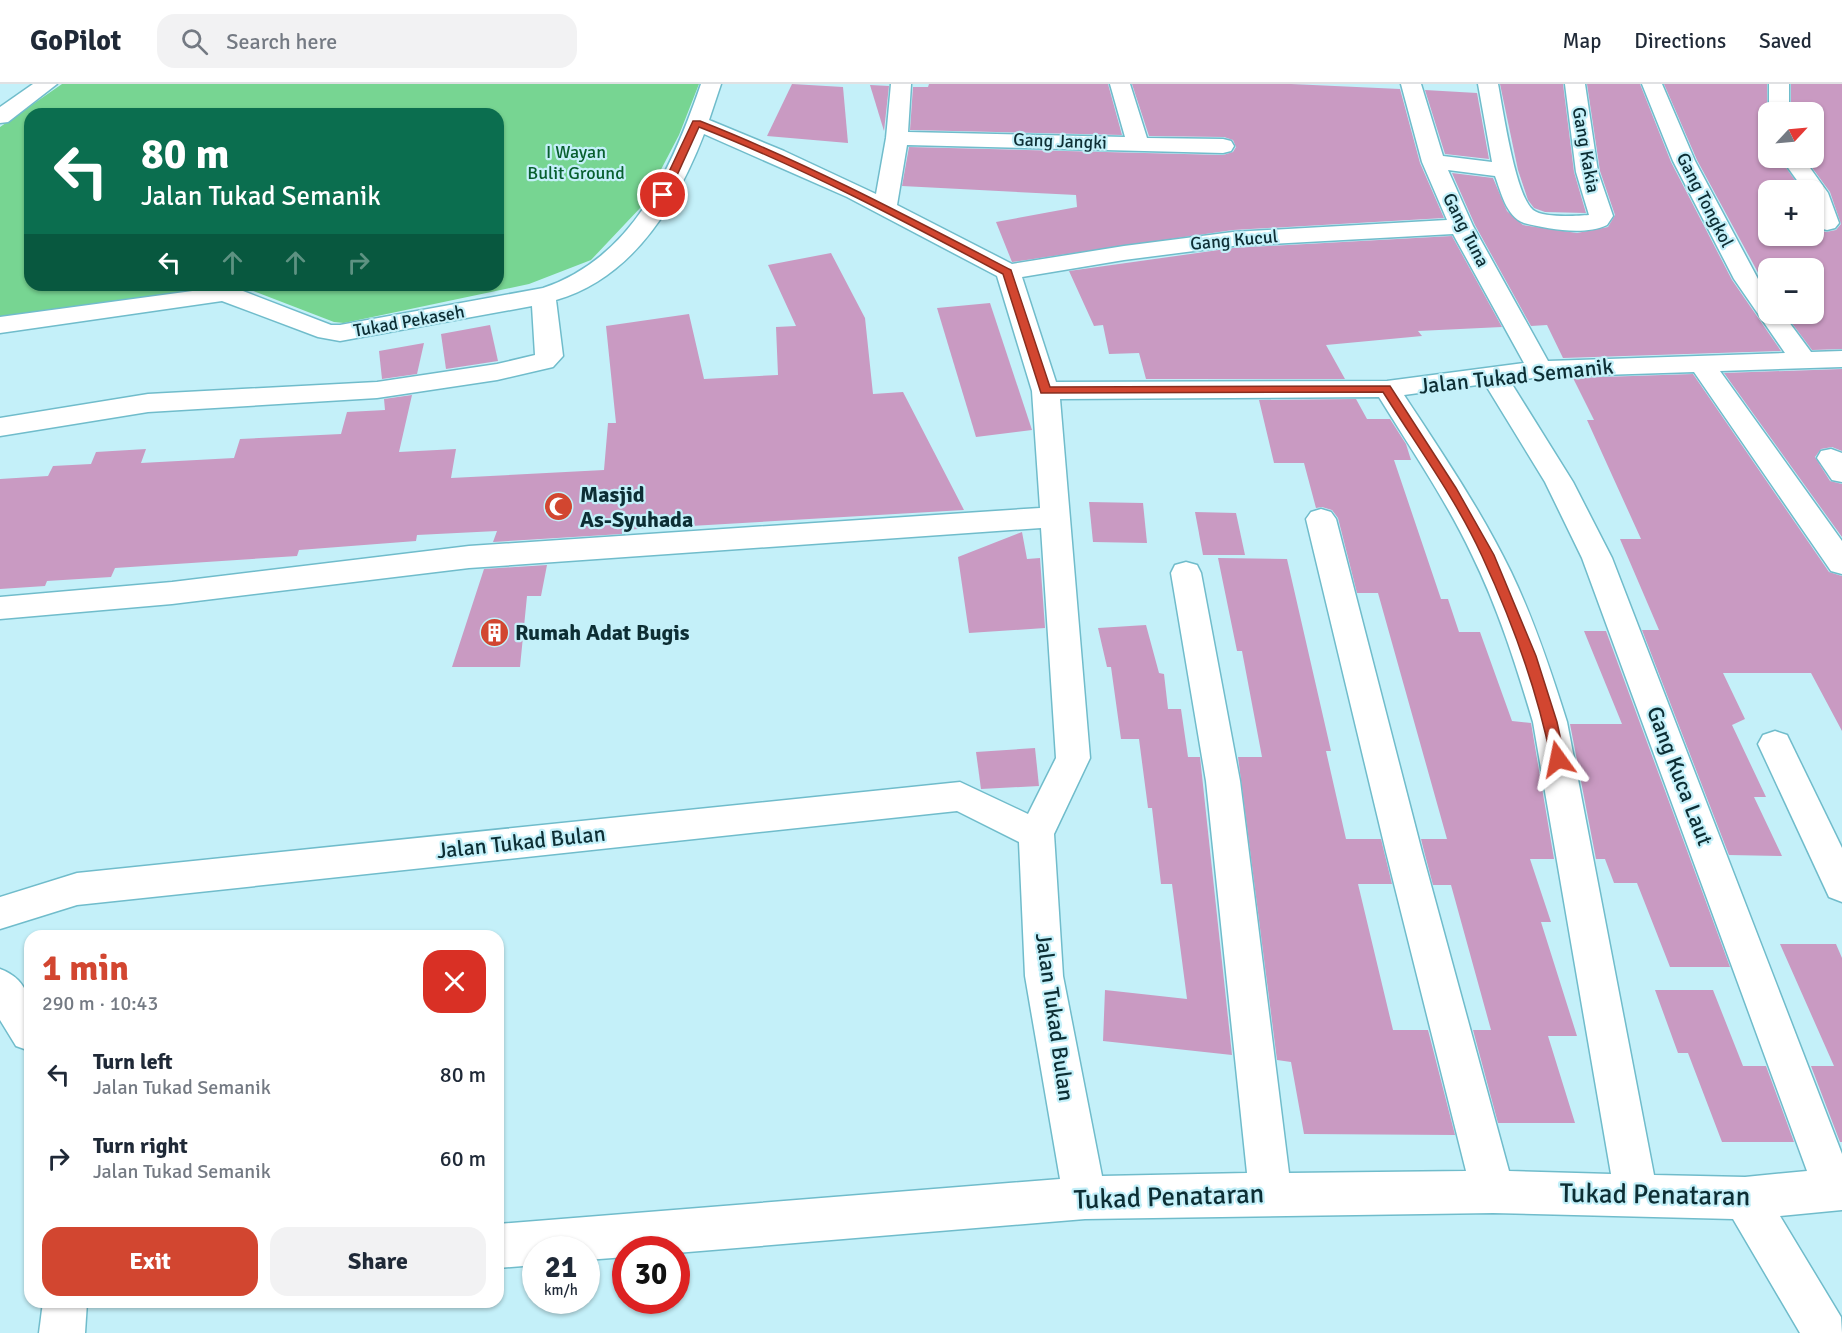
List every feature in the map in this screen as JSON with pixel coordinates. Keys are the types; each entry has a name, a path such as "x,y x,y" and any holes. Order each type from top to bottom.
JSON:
{"street":[{"path":"0,117 47,84"},
{"name":"Tukad Pekaseh","path":"0,325 222,294 234,296 327,332 340,333 543,296 590,277 611,261 654,212 697,123 711,84"},
{"path":"885,208 897,138 901,84"},
{"name":"Gang Tuna","path":"1411,84 1433,162 1461,226 1540,369"},
{"path":"1433,162 1504,170 1488,84"},
{"name":"Gang Kakia","path":"1504,170 1521,211 1527,216 1590,222 1599,220 1601,216 1587,172 1575,84"},
{"name":"Gang Tongkol","path":"1652,84 1684,161 1746,279 1758,296"},
{"path":"1779,84 1779,102"},
{"path":"1122,91 1138,144"},
{"path":"0,608 172,593 469,557 1054,516 1045,391 1008,272 885,208 760,148 697,123"},
{"name":"Gang Jangki","path":"897,138 1223,146"},
{"path":"1799,168 1817,193 1827,223"},
{"name":"Gang Kucul","path":"1008,272 1134,251 1233,239 1461,226"},
{"path":"0,427 148,403 377,390 497,372 544,361 550,356 543,296"},
{"name":"Gang Tongkol","path":"1778,324 1803,359"},
{"name":"Jalan Tukad Semanik","path":"1045,391 1386,389 1540,369 1842,359"},
{"path":"1700,362 1842,563"},
{"name":"Gang Kuca Laut","path":"1493,376 1559,482 1597,558 1839,1190"},
{"path":"1386,389 1452,491 1488,555 1530,656 1550,722 1636,1194"},
{"name":"Jalan Tukad Bulan","path":"1054,516 1073,758 1036,834 1044,976 1085,1198"},
{"path":"1321,519 1404,852 1493,1192"},
{"path":"1186,573 1223,780 1270,1194"},
{"path":"1775,744 1842,886"},
{"name":"Jalan Tukad Bulan","path":"0,913 77,889 960,795 1036,834"},
{"path":"0,986 24,1024"},
{"name":"Tukad Penataran","path":"504,1246 1085,1198 1493,1192 1744,1198 1839,1190"},
{"path":"1744,1198 1825,1333"},
{"path":"62,1333 64,1308"}],"green space":[{"name":"I Wayan Bulit Ground","path":"62,84 699,84 679,135 642,206 591,260 529,284 504,289 504,108 27,108"},
{"name":"I Wayan Bulit Ground","path":"24,110 24,291 193,291 0,317 0,127"},
{"name":"I Wayan Bulit Ground","path":"254,291 496,291 344,323 334,322"}],"building":[{"path":"792,84 843,87 848,143 767,136"},
{"path":"929,84 1108,84 1122,135 910,130 913,87 928,87"},
{"path":"1132,84 1291,84 1400,89 1420,163 1444,218 1233,230 1012,262 996,222 1077,207 1076,195 902,186 909,147 1223,155 1233,152 1236,147 1233,140 1224,137 1149,136"},
{"path":"1500,84 1563,84 1574,172 1586,213 1545,212 1534,208 1528,200 1518,170"},
{"path":"1587,84 1640,84 1671,162 1732,280 1758,318 1758,324 1762,324 1781,351 1563,358 1547,325 1531,326 1475,225 1452,173 1493,178 1507,211 1523,225 1577,233 1608,227 1615,215 1600,171"},
{"path":"1664,84 1767,84 1767,102 1758,102 1758,168 1786,168 1795,180 1758,180 1758,246 1824,246 1824,232 1836,230 1841,224 1824,180 1821,180 1812,168 1824,168 1824,102 1791,102 1791,84 1842,84 1842,349 1812,350 1792,324 1824,324 1824,258 1758,258 1758,273 1697,160"},
{"path":"870,85 889,86 884,131"},
{"path":"1425,90 1477,93 1489,159 1445,154"},
{"path":"1452,236 1502,327 1418,331 1422,336 1326,345 1345,379 1146,379 1139,353 1109,354 1103,325 1094,326 1069,271 1233,248"},
{"path":"831,253 865,318 873,394 903,392 964,510 622,530 622,534 493,542 497,531 417,535 416,541 299,550 297,556 115,568 111,577 47,581 45,586 0,589 0,479 48,476 53,466 91,464 96,452 146,449 141,463 234,458 240,439 341,434 347,412 385,410 384,399 412,395 399,452 456,449 451,478 604,470 608,423 616,423 606,326 689,314 704,379 778,375 776,327 796,326 768,265"},
{"path":"990,303 1032,430 976,437 937,308"},
{"path":"490,325 498,361 446,369 441,334"},
{"path":"424,343 417,374 382,379 379,351"},
{"path":"1842,369 1842,451 1832,447 1821,449 1815,457 1830,481 1842,484 1842,537 1724,373"},
{"path":"1693,374 1829,572 1842,576 1842,731 1811,673 1723,673 1745,719 1732,725 1766,797 1754,797 1782,856 1729,855 1642,630 1659,630 1620,539 1641,539 1587,420 1594,420 1573,378"},
{"path":"1356,399 1367,419 1390,419 1406,444 1411,460 1394,460 1441,599 1448,599 1459,632 1480,632 1512,721 1531,723 1554,859 1530,859 1551,922 1541,922 1577,1036 1548,1036 1575,1123 1498,1123 1473,1030 1491,1030 1451,885 1433,885 1424,851 1421,839 1447,839 1378,593 1357,593 1338,518 1332,510 1316,508 1304,463 1274,463 1259,400"},
{"path":"1089,502 1143,503 1147,543 1093,542"},
{"path":"1195,512 1236,513 1245,555 1203,555"},
{"path":"1022,532 1027,559 1040,558 1045,628 969,633 958,557"},
{"path":"1218,558 1287,559 1331,751 1326,751 1346,839 1381,839 1392,884 1358,884 1393,1030 1428,1030 1455,1135 1304,1134 1291,1062 1277,1060 1238,757 1262,757 1242,651 1237,651"},
{"name":"Rumah Adat Bugis","path":"547,565 541,596 527,596 520,667 452,667 484,569"},
{"path":"1146,625 1159,673 1164,674 1168,709 1181,709 1188,757 1200,757 1232,1055 1103,1041 1105,990 1187,999 1172,884 1161,884 1152,808 1148,808 1139,739 1121,739 1111,667 1107,667 1098,628"},
{"path":"1584,631 1606,631 1730,967 1670,967 1637,883 1614,883 1605,859 1596,859 1570,724 1622,724"},
{"path":"1035,748 1039,786 981,789 976,752"},
{"path":"1780,944 1836,944 1842,958 1842,1142 1840,1142 1811,1066 1834,1066"},
{"path":"1655,990 1713,990 1743,1066 1766,1066 1794,1142 1722,1142 1688,1053 1678,1053"}],"place":[{"name":"Masjid As-Syuhada","path":"559,507"},
{"name":"Rumah Adat Bugis","path":"494,632"}],"route":[{"path":"663,195 697,123 760,148 895,213 1008,272 1045,391 1386,389 1452,491 1488,555 1530,656 1550,722 1558,759"}]}
